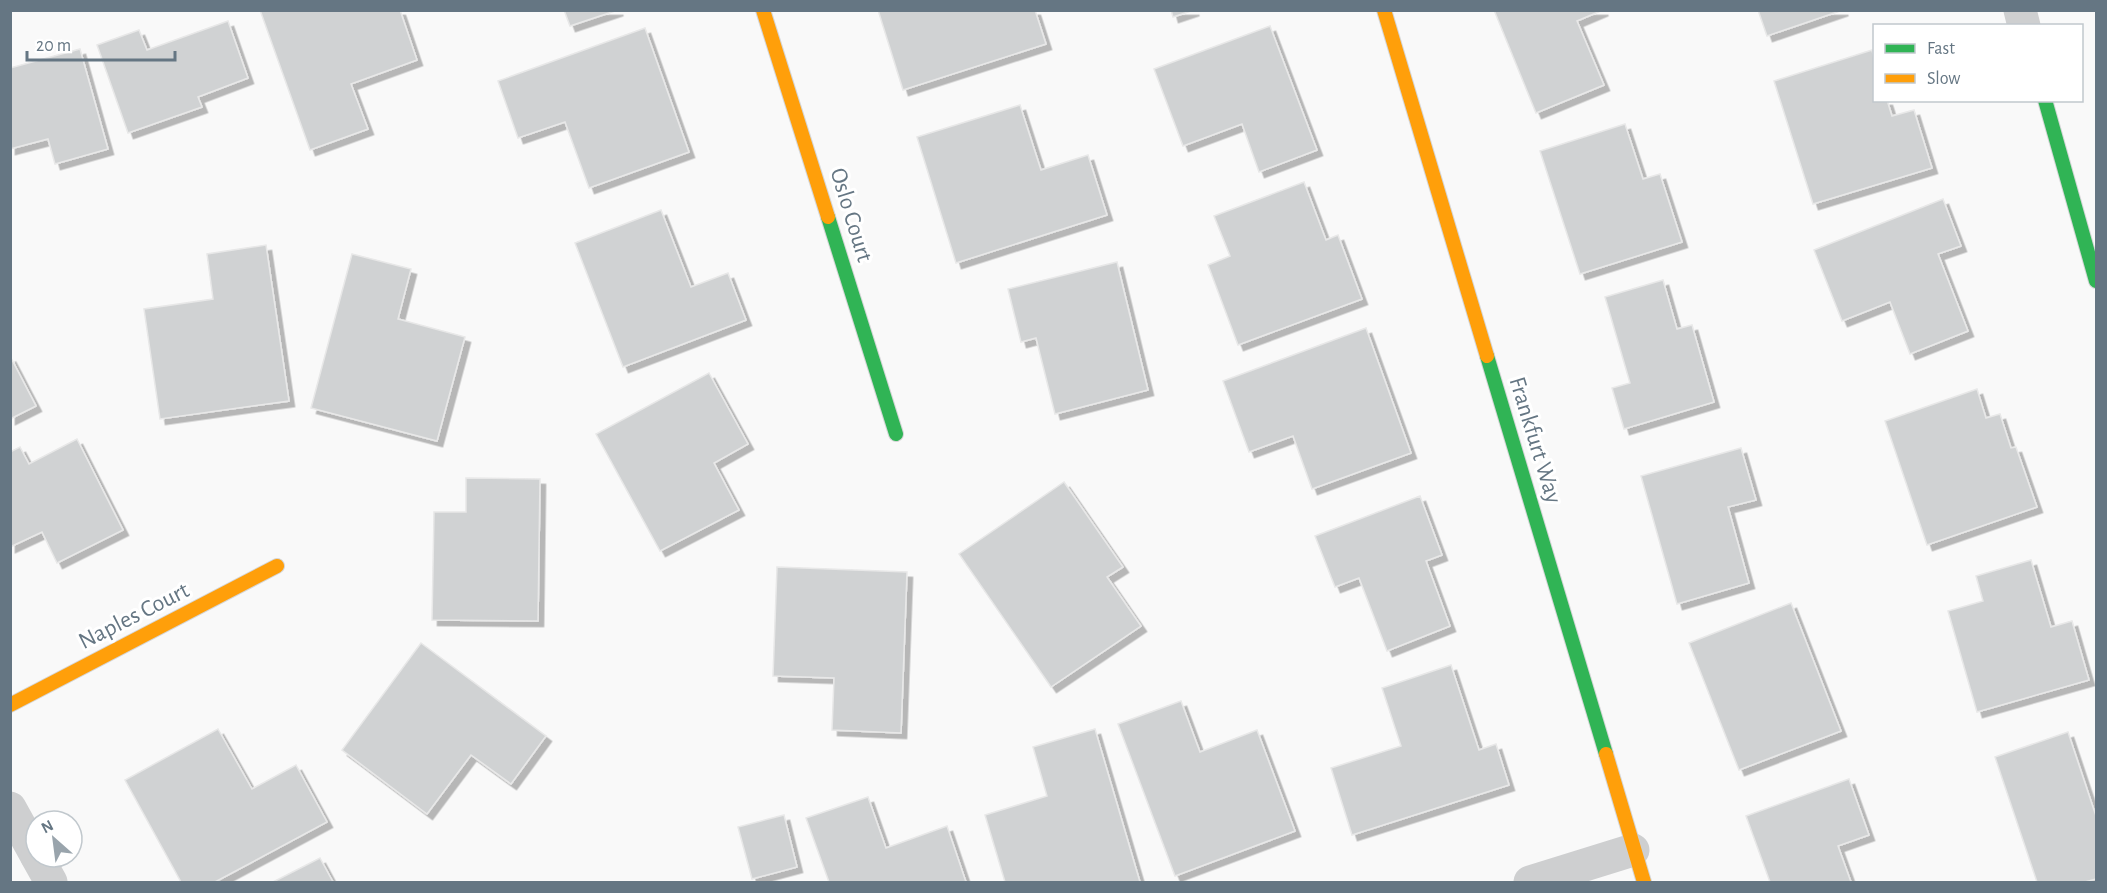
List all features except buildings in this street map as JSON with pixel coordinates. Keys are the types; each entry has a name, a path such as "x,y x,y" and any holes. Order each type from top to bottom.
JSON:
{"street":[{"name":"Oslo Court","path":"763,10 896,434"},
{"name":"Frankfurt Way","path":"1384,10 1644,882"},
{"path":"2046,102 2097,281"},
{"name":"Naples Court","path":"10,705 278,566"},
{"path":"10,808 24,833"},
{"path":"1530,882 1633,850"}],"traffic: fast":[{"path":"2046,102 2096,281"},
{"path":"828,217 896,434"},
{"path":"1487,356 1606,754"}],"traffic: slow":[{"path":"763,10 828,217"},
{"path":"1384,10 1487,356"},
{"path":"10,705 277,566"},
{"path":"1606,754 1644,882"}]}
